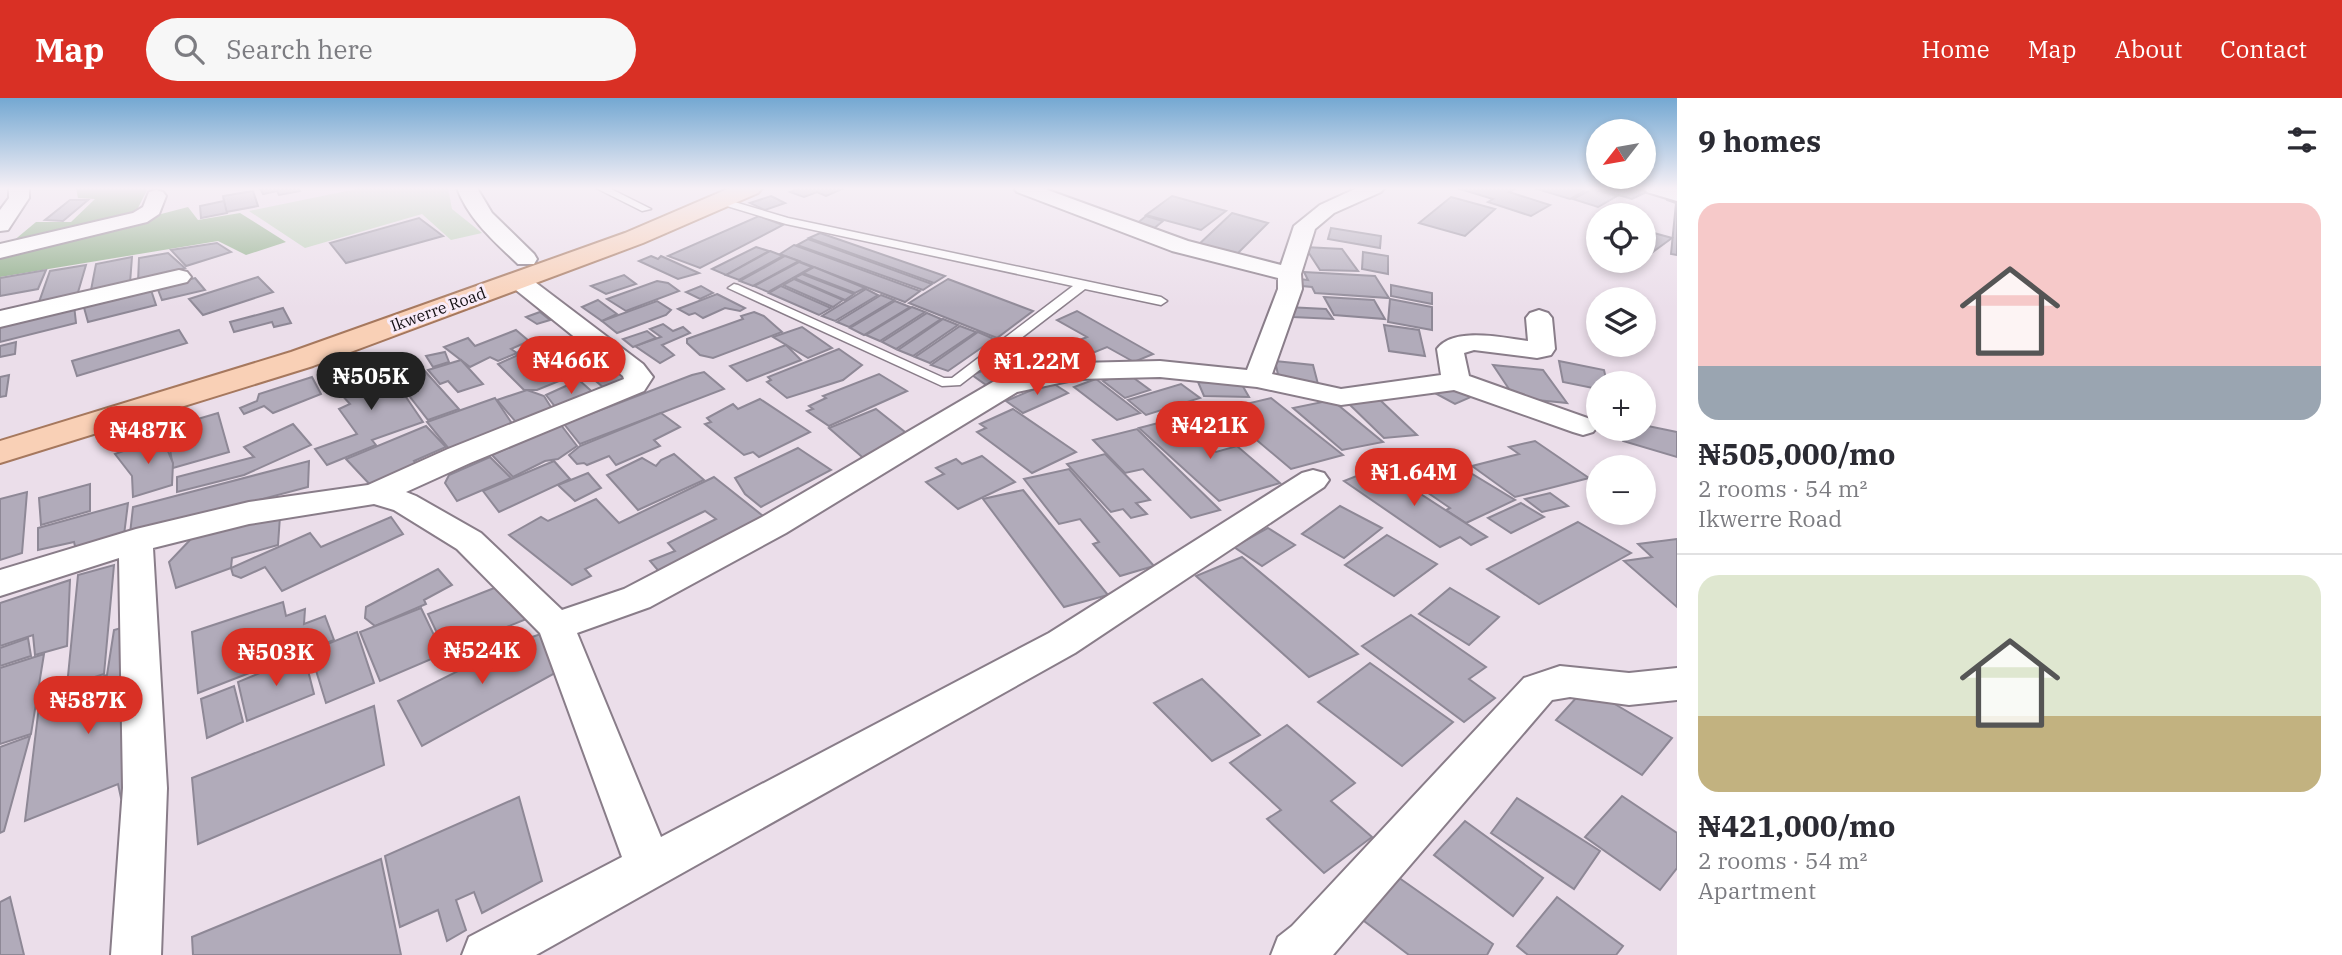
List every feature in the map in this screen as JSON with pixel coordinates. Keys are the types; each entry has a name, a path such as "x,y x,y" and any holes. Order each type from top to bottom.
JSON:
{"main road":[{"path":"0,431 296,343 444,292 523,270 608,228"},
{"name":"Ikwerre Road","path":"0,452 213,388 523,270 634,238 658,228"}],"street":[{"path":"0,251 98,228"},
{"path":"0,583 136,541 249,513 375,494 459,456 634,385 639,377 633,370 523,270 494,228"},
{"path":"1132,228 1180,246 1289,274"},
{"path":"1257,379 1290,289 1289,274 1304,228"},
{"path":"0,319 179,277"},
{"path":"1456,381 1450,349 1472,342 1542,349 1539,318"},
{"path":"556,626 637,598 751,537 1008,385 1078,371 1160,369 1257,379 1341,397 1456,381 1583,426"},
{"path":"487,955 1062,643 1313,480"},
{"path":"375,494 405,503 469,541 556,626 650,868"},
{"path":"135,955 145,788 136,541"},
{"path":"1296,955 1310,944 1538,689 1550,682 1568,680 1623,689 1677,684"}],"lane":[{"path":"818,228 1161,301"},
{"path":"734,288 942,382 955,382 1081,286"}],"green space":[{"path":"29,228 78,228 12,242"},
{"path":"107,228 264,228 286,242 246,255 218,241 0,277 0,256"},
{"path":"275,228 374,228 305,248"},
{"path":"438,228 476,228 482,233 451,240"}],"building":[{"path":"383,228 432,228 443,236 346,263 330,243"},
{"path":"732,228 777,228 700,268 668,256"},
{"path":"1216,228 1263,228 1234,257 1197,246"},
{"path":"1331,228 1381,236 1380,248 1328,239"},
{"path":"1437,228 1474,228 1465,236"},
{"path":"1674,228 1677,228 1677,255 1671,254"},
{"path":"820,233 945,276 934,283 809,238"},
{"path":"1656,234 1672,238 1656,250"},
{"path":"808,239 932,284 923,290 797,245"},
{"path":"217,243 231,252 186,266 171,250"},
{"path":"794,245 920,291 905,302 780,254"},
{"path":"756,247 769,251 726,275 712,269"},
{"path":"1305,247 1342,249 1358,271 1320,270"},
{"path":"770,251 783,256 739,280 726,275"},
{"path":"1363,252 1388,256 1388,274 1362,269"},
{"path":"168,253 185,268 138,282 139,258"},
{"path":"651,256 658,259 661,256 699,273 678,279 639,261"},
{"path":"785,256 799,261 753,286 740,281"},
{"path":"132,257 130,283 91,290 96,264"},
{"path":"799,262 812,267 768,292 754,286"},
{"path":"86,265 76,299 38,305 50,271"},
{"path":"814,267 865,288 855,293 803,273"},
{"path":"46,270 38,289 0,296 0,278"},
{"path":"1304,272 1375,276 1389,298 1315,293 1312,287 1302,286 1299,279 1308,280"},
{"path":"802,274 854,294 845,300 794,278"},
{"path":"624,275 636,284 606,294 591,286"},
{"path":"258,277 273,292 203,315 189,299"},
{"path":"195,278 205,290 162,300 157,287"},
{"path":"794,279 843,300 833,307 783,285"},
{"path":"948,279 1033,311 997,338 909,303"},
{"path":"657,281 668,283 679,291 626,311 607,299"},
{"path":"1391,285 1432,293 1432,304 1391,296"},
{"path":"701,286 713,293 700,299 686,292"},
{"path":"781,286 831,308 819,315 769,293"},
{"path":"150,287 156,305 88,322 83,304"},
{"path":"866,289 878,295 835,321 822,316"},
{"path":"717,294 745,308 740,311 725,308 703,318 678,309"},
{"path":"881,295 894,300 849,327 837,322"},
{"path":"1324,297 1374,300 1385,319 1334,315"},
{"path":"1390,299 1432,307 1432,330 1388,322"},
{"path":"598,300 617,314 602,321 582,307"},
{"path":"657,301 671,310 666,315 617,333 602,321"},
{"path":"895,301 910,307 864,335 850,328"},
{"path":"74,305 76,323 0,342 0,323"},
{"path":"912,307 925,312 880,341 866,335"},
{"path":"1287,307 1326,309 1333,319 1293,317"},
{"path":"283,308 291,323 274,327 272,322 234,332 230,322"},
{"path":"1077,311 1153,354 1134,362 1107,347 1068,363 1050,352 1087,337 1057,320"},
{"path":"540,312 550,320 537,324 526,317"},
{"path":"754,312 764,316 782,332 713,358 700,355 687,343 687,339 743,319 741,316"},
{"path":"927,313 941,319 896,349 882,342"},
{"path":"943,319 958,325 913,356 898,350"},
{"path":"663,324 673,331 683,327 690,333 662,345 674,355 660,363 635,346 661,337 650,329"},
{"path":"1384,325 1419,330 1425,356 1389,351"},
{"path":"960,326 976,332 930,363 915,357"},
{"path":"802,327 832,348 808,358 773,337"},
{"path":"179,330 187,343 77,376 72,361"},
{"path":"516,330 529,341 511,349 517,353 498,361 490,357 470,367 444,347 468,338 475,346"},
{"path":"647,331 656,338 633,347 623,339"},
{"path":"978,332 994,339 948,371 931,365"},
{"path":"549,339 591,368 537,390 524,390 498,364 516,356 518,352"},
{"path":"16,342 15,354 0,357 0,346"},
{"path":"786,345 801,360 747,381 730,366"},
{"path":"839,349 862,365 843,380 787,398 767,382 771,380 768,377"},
{"path":"445,352 449,362 433,367 426,356"},
{"path":"1025,354 1043,365 989,387 972,375"},
{"path":"378,356 423,422 372,440 376,445 327,465 315,449 357,434 339,409 350,404 339,392 363,383 358,371 368,367 362,363"},
{"path":"615,359 633,384 610,393 591,377 600,373 593,368"},
{"path":"461,360 483,384 458,392 448,381 440,384 428,370"},
{"path":"1275,361 1313,365 1318,384 1279,379"},
{"path":"1559,361 1604,370 1586,371 1586,387 1563,382"},
{"path":"1493,365 1543,370 1567,403 1515,398"},
{"path":"423,369 459,409 428,420 396,379"},
{"path":"704,372 724,389 580,444 564,424 692,375"},
{"path":"1127,373 1150,390 1125,398 1103,381"},
{"path":"879,374 907,391 829,426 807,411 813,409 809,406 826,398 823,396"},
{"path":"9,375 6,396 0,397 0,377"},
{"path":"312,377 321,394 273,413 264,406 244,414 240,408 257,401 259,394"},
{"path":"1096,379 1140,413 1117,420 1074,387"},
{"path":"579,380 598,397 560,413 546,395"},
{"path":"1051,382 1068,393 1023,413 1006,401"},
{"path":"1198,382 1241,383 1249,397 1204,396"},
{"path":"1181,384 1200,398 1146,415 1128,400"},
{"path":"1449,385 1471,397 1455,404 1433,392"},
{"path":"527,390 544,396 554,412 521,428 497,400"},
{"path":"495,398 513,425 449,449 427,422"},
{"path":"1271,398 1343,455 1291,469 1221,410"},
{"path":"760,399 810,432 759,457 753,452 744,455 705,424 711,422 707,418 733,404 738,409"},
{"path":"1332,400 1383,442 1342,450 1293,408"},
{"path":"1380,400 1417,435 1384,438 1348,403"},
{"path":"876,409 910,436 869,463 829,428"},
{"path":"1013,409 1076,452 1032,473 977,432 986,428 980,424"},
{"path":"218,413 229,452 173,468 169,443 176,440 174,426"},
{"path":"661,413 680,427 654,440 660,446 616,465 609,456 587,465 577,464 569,455 580,446"},
{"path":"1177,418 1216,452 1237,446 1280,483 1219,501 1139,428"},
{"path":"293,424 311,445 244,475 177,492 177,477 254,457 244,447"},
{"path":"561,425 577,446 558,459 545,461 513,477 492,455"},
{"path":"426,426 446,447 414,461 421,470 375,490 346,459"},
{"path":"1656,428 1677,432 1677,457 1623,441 1656,441"},
{"path":"1137,429 1220,510 1191,518 1143,469 1125,473 1093,440"},
{"path":"162,437 173,463 172,485 133,497 132,476 115,454"},
{"path":"1535,441 1586,476 1586,479 1515,497 1472,466 1519,454 1509,447"},
{"path":"798,448 831,470 761,507 745,494 735,478"},
{"path":"674,454 704,480 638,510 607,475 642,458 656,466 661,460"},
{"path":"1105,454 1150,500 1136,503 1147,514 1131,518 1123,509 1111,512 1067,464"},
{"path":"1441,455 1515,500 1466,523 1421,488 1432,484 1408,468"},
{"path":"982,456 1015,482 958,509 926,482 944,474 936,468 956,459 962,464"},
{"path":"490,457 511,478 457,501 445,483 449,475"},
{"path":"309,461 308,487 130,534 133,507"},
{"path":"554,461 570,479 499,512 483,491"},
{"path":"1379,467 1487,537 1471,545 1460,537 1440,547 1344,481"},
{"path":"1069,469 1154,566 1120,576 1093,544 1099,542 1080,519 1059,524 1024,479"},
{"path":"588,473 601,488 575,501 558,485"},
{"path":"714,477 772,523 662,575 650,561 675,551 668,543 716,519 705,511 585,569 591,576 572,585 509,535 541,517 548,521 596,499 619,523"},
{"path":"90,484 90,511 41,525 39,498"},
{"path":"1023,490 1108,595 1064,607 983,499"},
{"path":"27,492 22,553 0,560 0,499"},
{"path":"1550,493 1568,506 1542,512 1525,499"},
{"path":"128,503 124,535 76,550 74,542 38,550 38,528"},
{"path":"1521,503 1544,517 1511,533 1488,518"},
{"path":"1340,506 1382,528 1344,558 1302,534"},
{"path":"280,516 278,545 232,558 231,568 176,588 169,562 191,539"},
{"path":"391,517 403,534 282,591 265,567 241,578 233,575 231,568 310,533 321,547"},
{"path":"1578,522 1631,553 1539,604 1487,569"},
{"path":"1268,528 1295,545 1262,566 1234,547"},
{"path":"1387,535 1437,564 1394,596 1345,565"},
{"path":"1677,539 1677,607 1624,561 1652,557 1638,544"},
{"path":"1242,557 1358,654 1309,677 1196,576"},
{"path":"114,565 104,674 67,686 78,575"},
{"path":"438,569 452,585 424,600 426,604 375,626 365,618 366,607"},
{"path":"70,580 67,646 35,655 33,635 0,646 0,603"},
{"path":"507,583 536,615 446,652 428,614"},
{"path":"1450,588 1499,617 1469,645 1419,614"},
{"path":"283,602 286,616 305,609 304,624 325,616 334,640 198,693 192,632"},
{"path":"421,608 443,654 380,681 360,632"},
{"path":"1411,615 1486,667 1469,679 1495,698 1464,722 1362,646"},
{"path":"135,624 137,793 121,798 118,784 25,821 40,698 107,675 114,630"},
{"path":"553,630 566,667 422,746 398,701 514,643"},
{"path":"357,632 374,683 326,703 310,651"},
{"path":"28,638 31,656 0,666 0,648"},
{"path":"44,654 31,734 0,744 0,668"},
{"path":"304,655 314,694 247,721 238,682"},
{"path":"1370,663 1453,722 1402,766 1318,702"},
{"path":"1202,679 1260,735 1212,761 1154,703"},
{"path":"234,686 243,722 207,738 201,699"},
{"path":"1586,687 1672,738 1642,775 1556,720"},
{"path":"374,706 384,765 198,844 192,778"},
{"path":"1287,725 1355,783 1331,801 1372,837 1324,873 1267,819 1281,810 1230,763"},
{"path":"30,736 4,831 0,833 0,747"},
{"path":"1622,796 1677,833 1677,868 1660,890 1585,837"},
{"path":"519,797 542,881 482,913 474,892 456,900 466,930 447,941 438,910 400,927 385,856"},
{"path":"1517,798 1600,851 1574,889 1491,833"},
{"path":"1465,821 1543,878 1513,916 1434,855"},
{"path":"381,859 401,955 193,955 192,937"},
{"path":"1395,875 1493,944 1487,955 1409,955 1364,921"},
{"path":"10,897 24,955 0,955 0,902"},
{"path":"1557,897 1623,946 1616,955 1528,955 1517,946"}]}
